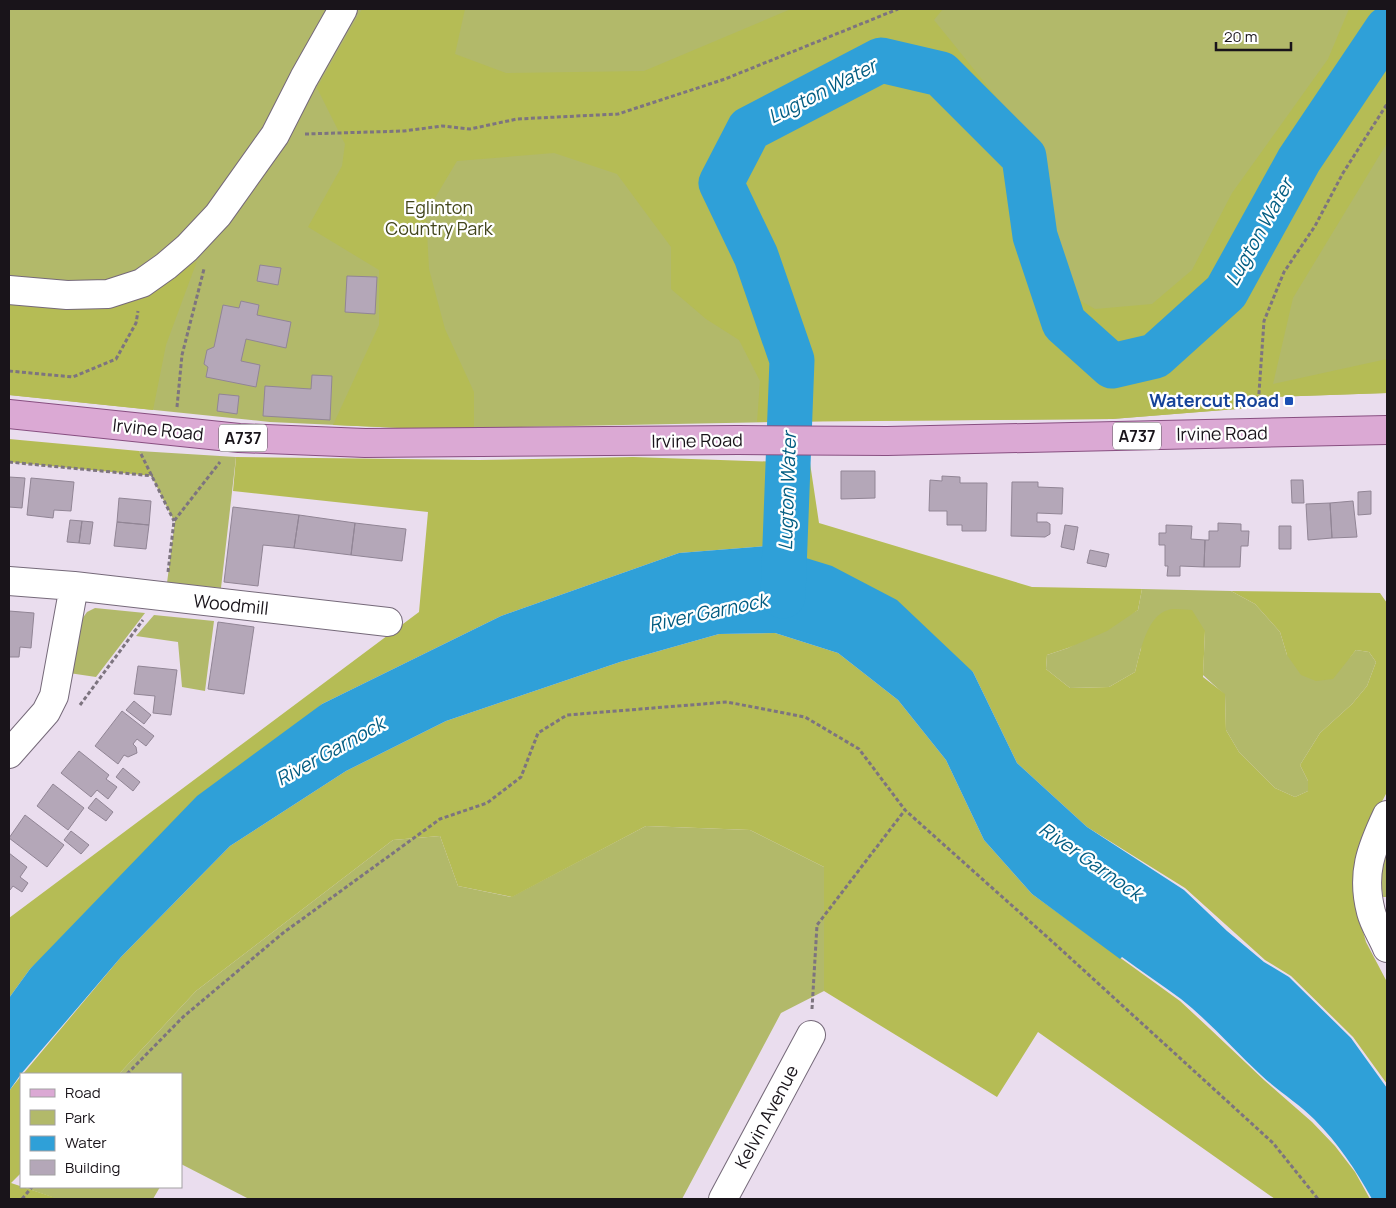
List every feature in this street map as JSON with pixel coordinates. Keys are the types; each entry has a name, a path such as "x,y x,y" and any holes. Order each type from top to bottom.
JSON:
{"main road":[{"name":"Irvine Road","path":"9,414 239,438 365,443 738,440 886,441 1387,430"},
{"path":"1309,432 1366,416 1387,414"}],"street":[{"path":"9,290 67,294 108,294 142,283 166,266 187,248 218,215 274,135 343,9"},
{"name":"Woodmill","path":"9,581 74,586 388,622"},
{"path":"9,754 46,712 54,696 74,586"},
{"path":"1387,815 1375,841 1366,873 1371,913 1387,948"},
{"name":"Kelvin Avenue","path":"723,1199 811,1035"}],"path":[{"path":"274,135 404,131 442,126 470,129 517,119 618,114 724,79 898,9"},
{"path":"1257,433 1264,321 1284,272 1315,226 1343,173 1387,104"},
{"path":"174,432 182,355 206,262"},
{"path":"9,371 73,377 116,359 136,323 142,283"},
{"path":"127,427 174,521"},
{"path":"77,710 163,597 174,521 239,438"},
{"path":"9,462 153,476"},
{"path":"128,1073 183,1017 283,933 440,819 487,804 521,777 538,733 567,715 727,702 805,717 859,749 905,810 1273,1143 1318,1199"},
{"path":"811,1035 817,924 905,810"},
{"path":"22,1199 31,1188"}],"green space":[{"name":"Eglinton Country Park","path":"9,9 1387,9 1387,393 1272,397 1249,400 1249,408 1112,419 823,421 425,429 270,422 9,395"},
{"path":"362,9 465,9 455,54 506,73 644,71 791,9 943,9 934,20 1032,141 1043,212 1062,290 1095,309 1152,304 1192,270 1232,193 1328,59 1349,9 1387,9 1387,143 1293,298 1273,384 1387,359 1387,393 1272,397 1249,400 1249,408 1112,419 757,422 760,381 739,340 706,319 671,289 671,247 617,174 554,153 457,161 426,213 429,269 445,329 474,392 474,428 425,429 333,425 379,325 379,270 308,227 342,166 345,144 317,88"},
{"path":"197,261 166,345 153,410 9,395 9,305 69,309 148,294"},
{"path":"9,439 139,451 153,476 9,462"},
{"path":"139,451 236,457 221,588 167,583 175,520"},
{"path":"236,457 479,460 633,457 810,463 819,523 1032,587 1142,589 1138,610 1107,631 1047,655 1046,669 1070,688 1109,687 1135,672 1145,636 1154,620 1168,610 1192,610 1205,631 1203,677 1225,694 1226,730 1239,752 1275,788 1295,797 1308,791 1308,781 1300,765 1320,733 1352,704 1367,686 1376,662 1369,652 1356,650 1333,679 1316,681 1301,675 1287,655 1280,632 1255,604 1231,591 1380,593 1387,603 1387,792 1363,838 1356,907 1366,942 1387,982 1387,1084 1353,1037 1291,976 1265,960 1185,888 1087,827 1017,763 973,672 767,546 679,553 501,616 322,704 30,969 9,998 9,918 419,612 428,512 233,491"},
{"path":"1142,589 1231,591 1255,604 1280,632 1287,655 1350,657 1356,650 1369,652 1376,662 1367,686 1352,704 1320,733 1300,765 1308,781 1308,791 1295,797 1275,788 1239,752 1226,730 1225,695 1203,675 1205,631 1141,648 1135,672 1109,687 1070,688 1046,669 1047,655 1068,648 1138,610"},
{"path":"95,608 145,613 96,677 69,673 82,619 87,612"},
{"path":"154,615 214,621 205,691 182,687 178,642 136,636"},
{"path":"775,633 838,653 898,700 946,760 984,840 1032,894 1180,1001 1312,1122 1335,1146 1355,1172 1370,1199 1275,1199 1038,1032 997,1097 824,991 824,867 750,830 646,826 512,897 458,886 440,836 393,840 196,991 120,1073 24,1073 121,957 230,846 346,771 446,721 620,662 719,634"},
{"path":"646,826 750,830 824,867 824,991 781,1013 682,1199 249,1199 182,1165 182,1073 120,1073 196,991 393,840 440,836 458,886 511,897"},
{"path":"1387,842 1387,897 1383,897 1380,874"},
{"path":"20,1077 20,1174 11,1183 20,1186 20,1188 26,1188 54,1199 9,1199 9,1091"},
{"path":"26,1188 159,1188 153,1199 54,1199"}],"water":[{"name":"River Garnock","path":"767,546 832,566 897,600 973,672 1017,763 1087,827 1184,890 1227,931 1264,962 1289,977 1351,1038 1387,1088 1387,1199 1372,1199 1346,1157 1323,1128 1308,1113 1261,1075 1192,1008 1122,957 1120,959 1032,894 984,840 946,760 898,700 838,653 775,633 719,634 620,662 446,721 346,771 230,846 121,957 20,1073 9,1091 9,998 30,969 197,796 322,704 501,616 679,553"}],"building":[{"path":"260,265 281,268 278,285 257,281"},
{"path":"347,276 377,277 375,314 345,312"},
{"path":"241,301 259,305 257,315 291,322 286,348 246,339 241,361 260,365 256,387 206,377 208,367 204,364 207,350 214,347 223,305 239,308"},
{"path":"312,375 332,376 330,420 263,416 265,386 311,389"},
{"path":"219,394 239,396 237,414 217,411"},
{"path":"841,471 875,471 875,498 841,499"},
{"path":"942,476 960,477 960,483 987,483 986,531 962,531 962,525 947,525 947,511 929,511 930,480 942,481"},
{"path":"9,477 25,478 22,508 9,507"},
{"path":"31,478 74,482 71,511 54,510 53,518 27,515"},
{"path":"1291,480 1303,480 1304,503 1292,503"},
{"path":"1012,482 1038,482 1038,487 1063,488 1062,514 1037,513 1037,522 1047,522 1050,524 1050,534 1045,537 1011,536"},
{"path":"1371,491 1371,514 1358,515 1358,492"},
{"path":"119,498 151,501 149,525 117,522"},
{"path":"1353,501 1357,537 1332,538 1330,503"},
{"path":"1330,503 1332,538 1308,540 1306,504"},
{"path":"233,507 299,515 294,548 263,545 258,586 224,582"},
{"path":"299,515 355,523 351,555 294,548"},
{"path":"70,520 82,521 79,543 67,542"},
{"path":"82,521 93,522 90,544 79,543"},
{"path":"117,522 149,525 146,549 114,546"},
{"path":"355,523 406,529 402,561 351,555"},
{"path":"1218,523 1241,524 1241,531 1249,531 1248,546 1241,546 1240,567 1204,567 1205,540 1209,540 1209,531 1218,531"},
{"path":"1065,525 1078,527 1074,550 1061,547"},
{"path":"1166,525 1192,526 1191,539 1205,540 1204,567 1180,566 1180,576 1167,576 1168,566 1165,566 1165,545 1159,545 1159,533 1166,533"},
{"path":"1279,526 1291,526 1291,549 1279,549"},
{"path":"1090,550 1109,554 1106,567 1087,563"},
{"path":"9,611 34,613 31,648 20,647 19,657 9,657"},
{"path":"218,622 254,627 244,694 208,689"},
{"path":"138,666 177,670 171,715 153,713 155,696 134,694"},
{"path":"134,701 151,715 144,724 126,710"},
{"path":"122,711 154,736 146,746 137,739 133,744 136,747 137,753 128,757 124,755 118,764 95,746"},
{"path":"79,751 109,775 106,779 117,787 108,799 97,790 91,797 61,773"},
{"path":"123,768 140,782 133,791 116,777"},
{"path":"53,784 84,808 68,830 37,806"},
{"path":"96,798 113,812 106,821 88,808"},
{"path":"25,815 64,845 47,867 9,838"},
{"path":"71,831 89,845 81,854 64,840"},
{"path":"9,853 27,867 20,877 28,883 22,892 13,886 9,889"}],"waterway":[{"name":"Lugton Water","path":"783,596 792,360 756,256 721,183 749,129 881,60 941,74 1024,157 1035,236 1064,323 1112,366 1155,356 1226,292 1299,160 1387,29"}],"place":[{"name":"Watercut Road","path":"1289,401"}]}
